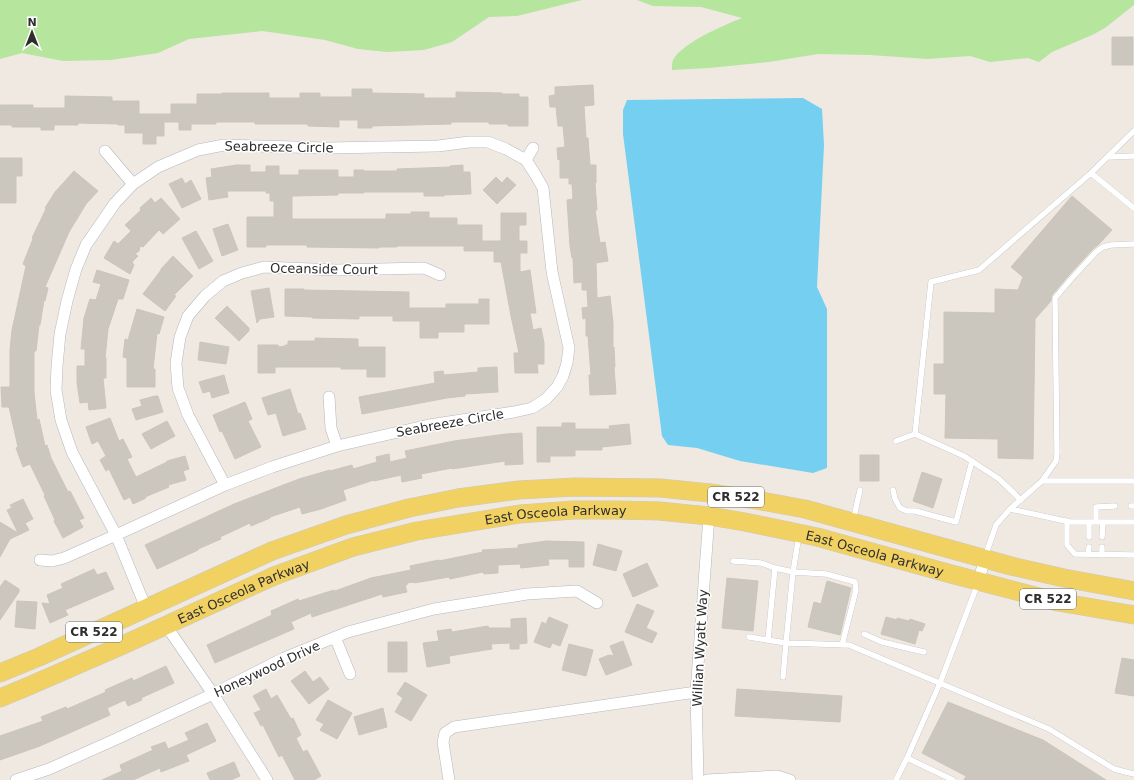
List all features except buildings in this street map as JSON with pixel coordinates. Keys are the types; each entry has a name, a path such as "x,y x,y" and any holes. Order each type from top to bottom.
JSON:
{"main road":[{"name":"East Osceola Parkway","path":"0,673 272,551 346,525 409,508 458,498 519,490 575,487 660,488 750,499 805,509 984,560 1064,578 1134,591"},
{"name":"East Osceola Parkway","path":"0,698 123,645 165,624 274,576 353,547 417,531 520,514 574,510 659,512 709,516 800,533 1058,602 1134,615"},
{"path":"165,624 165,618 169,611 188,588"},
{"path":"123,645 143,621 147,612 146,608"}],"street":[{"name":"Seabreeze Circle","path":"116,535 225,485 272,467 337,446 429,425 532,408 546,399 563,376 569,348 552,272 543,188 536,174 526,160 506,149 488,142 469,142 438,146 327,148 224,145 198,150 158,167 133,184 115,203 86,245 76,269 66,301 60,334 56,390 61,420 72,452 116,535 146,608"},
{"path":"526,160 533,148"},
{"path":"105,151 133,184"},
{"name":"Oceanside Court","path":"225,485 188,415 178,388 176,363 180,337 188,316 205,296 223,281 242,273 264,267 336,270 424,268 440,275"},
{"path":"329,397 331,428 337,446"},
{"name":"Willian Wyatt Way","path":"698,780 696,692 709,516"},
{"path":"40,560 52,561 64,558 116,535"},
{"path":"978,581 984,560"},
{"name":"Honeywood Drive","path":"16,780 49,769 213,694 284,658 348,632 434,609 527,594 577,591 597,602"},
{"path":"165,624 213,694 266,780"},
{"path":"335,637 350,674"},
{"path":"449,780 443,742 445,733 454,727 696,692"},
{"path":"707,780 777,776 790,780"}],"lane":[{"path":"915,434 931,282 979,270 1091,173 1134,131"},
{"path":"1108,157 1134,156"},
{"path":"1091,173 1134,208"},
{"path":"984,560 996,525 1010,509 1042,481 1056,460 1055,298 1102,247 1111,244 1134,244"},
{"path":"896,441 915,434 964,456 999,479 1021,500"},
{"path":"893,490 895,499 900,508 907,511 915,511 956,522 972,461"},
{"path":"1042,481 1134,481"},
{"path":"852,522 860,490"},
{"path":"1096,522 1096,507 1115,506"},
{"path":"1010,509 1067,521 1134,522"},
{"path":"1067,521 1068,545 1075,554 1134,556"},
{"path":"1089,522 1089,537"},
{"path":"1102,537 1103,522"},
{"path":"783,677 792,572 800,533"},
{"path":"1088,547 1088,555"},
{"path":"1102,547 1102,555"},
{"path":"733,561 761,563 792,572 826,574 855,582 856,590 842,645"},
{"path":"768,640 776,568"},
{"path":"896,780 940,683 978,581"},
{"path":"864,634 882,642 924,652"},
{"path":"749,637 786,643 849,645 1049,729 1114,770 1134,774"},
{"path":"907,758 952,780"}],"green space":[{"path":"0,0 582,0 517,16 489,17 452,42 424,50 387,52 358,49 325,40 262,31 189,39 158,53 111,60 63,61 22,53 0,59"},
{"path":"637,0 1134,0 1134,5 1105,28 1052,52 1039,62 1028,58 990,62 970,56 927,59 870,55 818,54 769,62 672,70 673,60 685,47 704,35 742,18 701,7 653,6"}],"water":[{"path":"803,98 822,109 824,145 817,287 827,309 827,468 813,473 740,461 697,448 668,445 662,436 623,134 623,110 627,100"}]}
